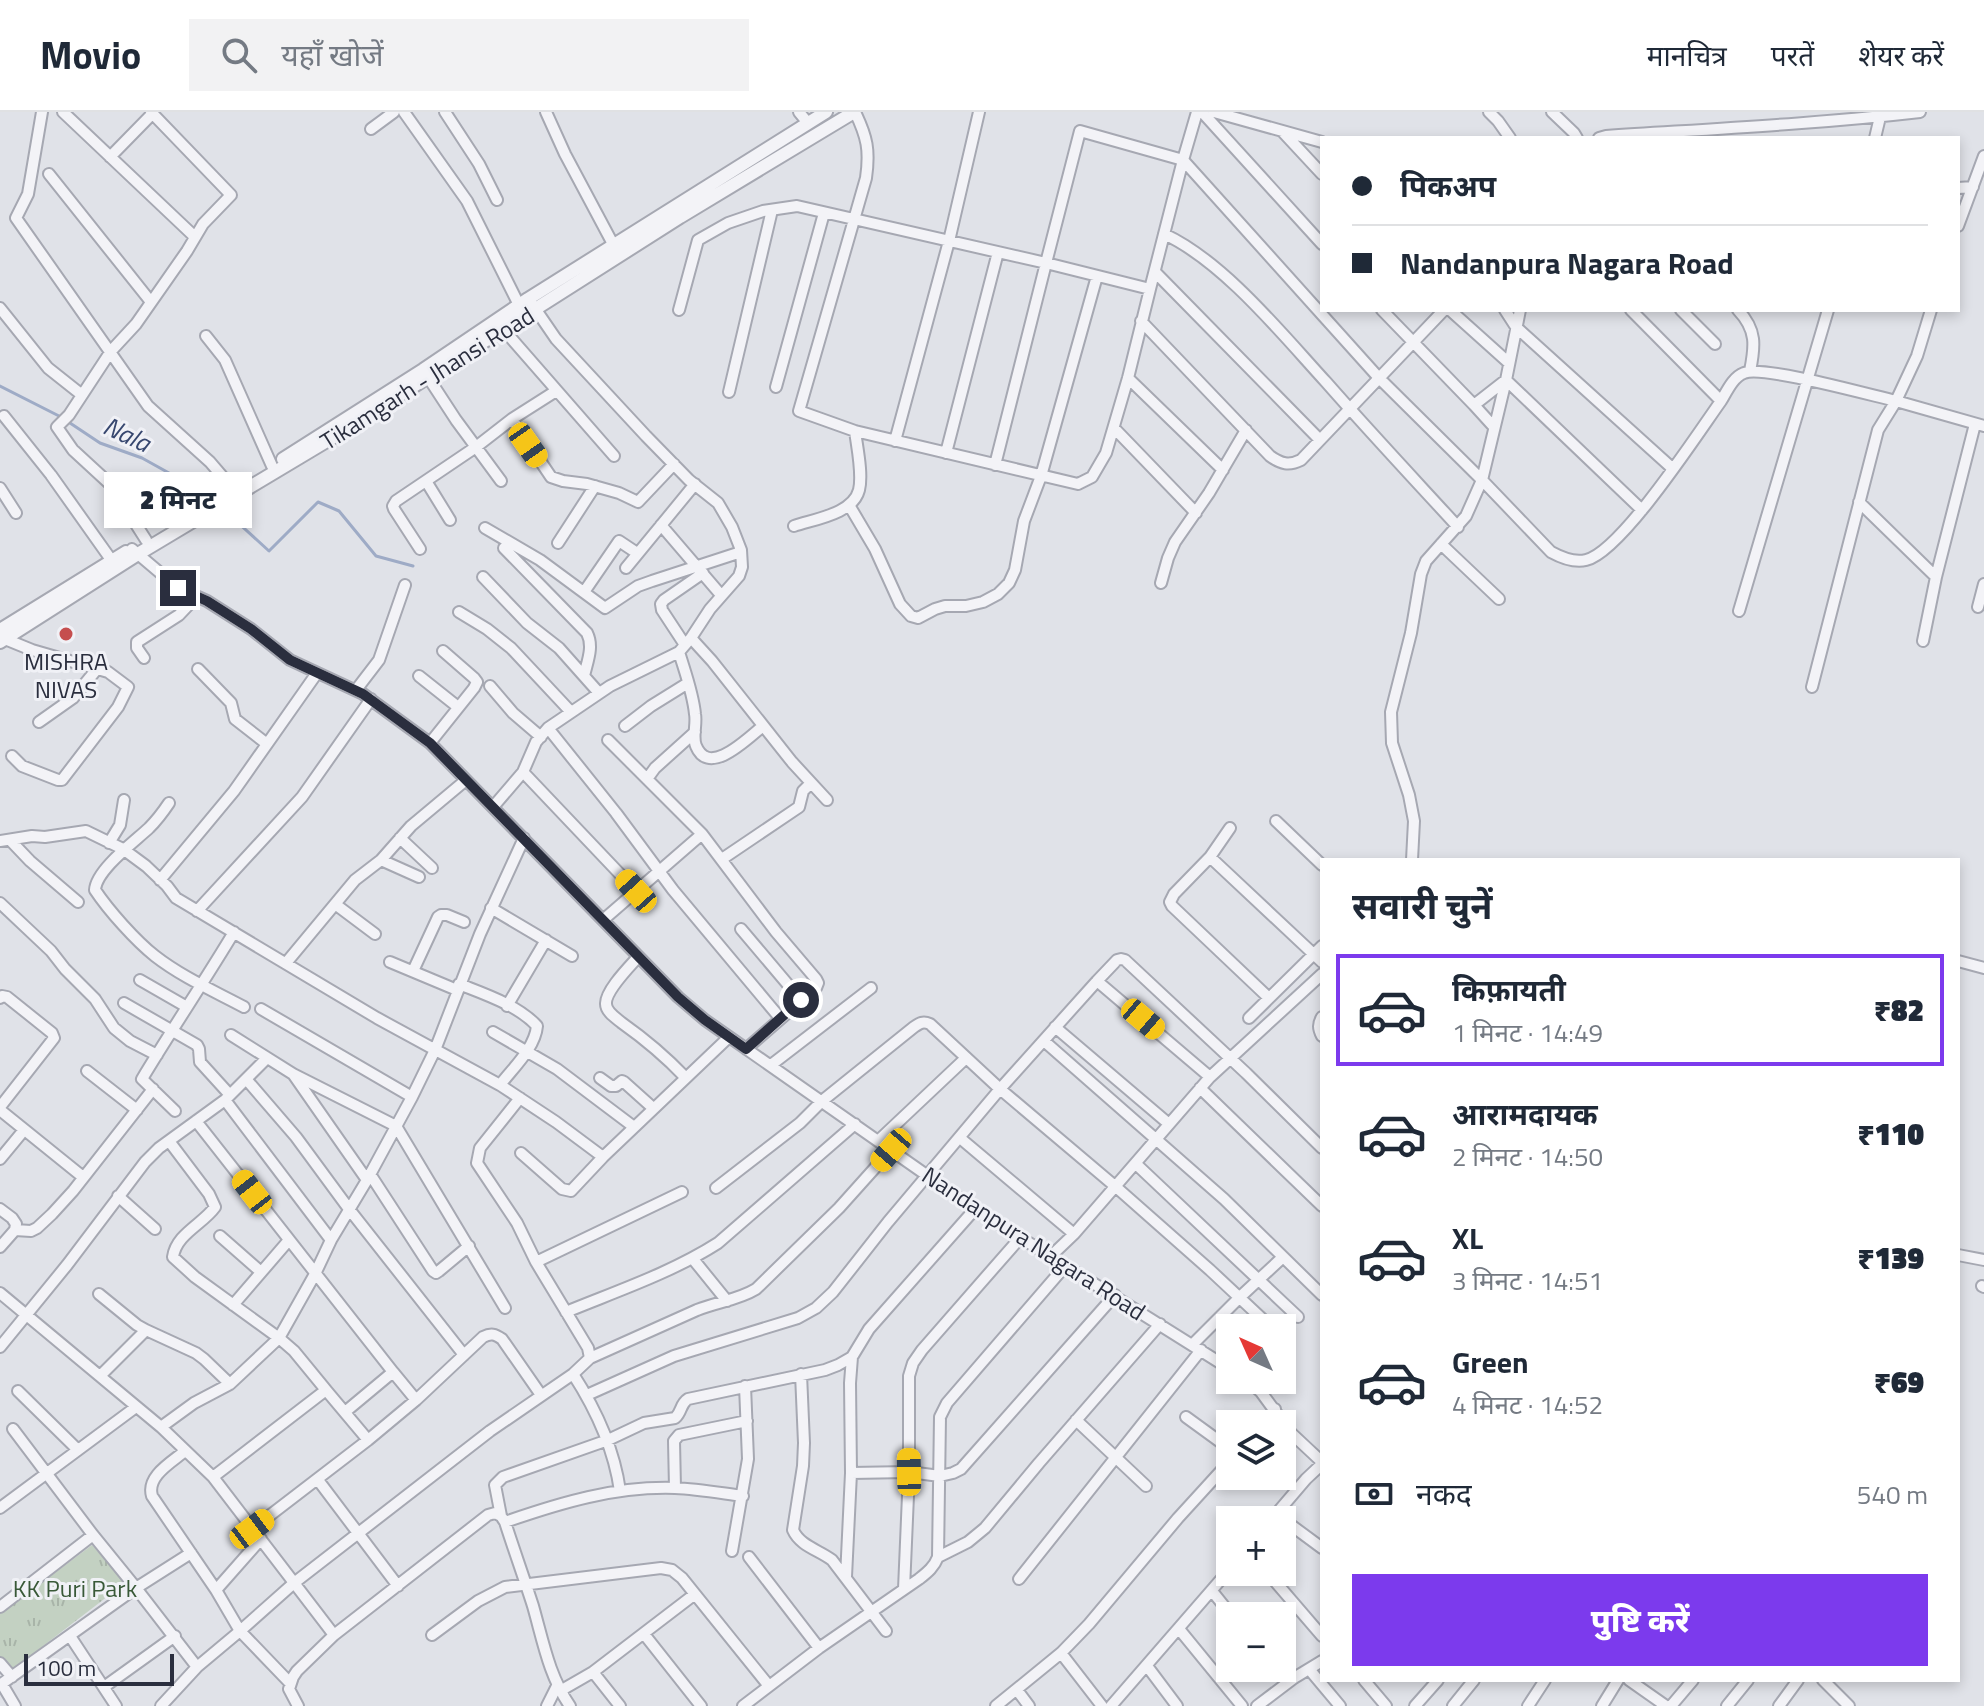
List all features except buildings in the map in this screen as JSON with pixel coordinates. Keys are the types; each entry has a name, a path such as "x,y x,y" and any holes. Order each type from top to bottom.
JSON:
{"street":[{"path":"42,112 28,194 16,218 148,406 210,462 234,490"},
{"path":"63,112 195,237"},
{"path":"371,129 394,112"},
{"path":"404,112 467,201 528,305 674,464 718,503 732,527 741,552 739,576 710,609 685,645 599,693 544,733 529,755 523,772 493,807"},
{"path":"445,112 473,154 497,200"},
{"path":"546,112 614,246"},
{"path":"799,112 808,123"},
{"path":"19,624 426,374 614,246 826,112"},
{"path":"854,112 868,144 869,162 799,411 855,431 1078,484 1092,477 1101,465 1114,428 1183,160 1199,112 1320,242"},
{"name":"Tikamgarh - Jhansi Road","path":"216,505 426,374 504,330 528,305 854,112"},
{"path":"895,441 949,241 979,112"},
{"path":"1214,112 1320,141"},
{"path":"1489,112 1509,136"},
{"path":"1552,112 1576,136"},
{"path":"1606,136 1722,133 1814,118 1880,117 1920,112"},
{"path":"110,157 152,113 231,195 203,224 136,324 111,351 69,415 57,427 73,450 111,485 146,540"},
{"path":"1875,136 1880,117"},
{"path":"995,465 1080,131 1183,160 1379,378 1551,552 1565,559 1585,560 1599,555 1616,540 1642,510 1740,374 1750,371 1807,380 1980,425 1936,577 1923,641"},
{"path":"1282,131 1320,172"},
{"path":"1960,221 1984,156"},
{"path":"49,174 151,302"},
{"path":"1960,188 1973,187"},
{"path":"679,310 698,240 728,223 763,211 797,206 1150,289"},
{"path":"729,392 772,210"},
{"path":"776,387 824,213"},
{"path":"1164,234 1202,257 1282,333 1458,527"},
{"path":"946,453 998,252"},
{"path":"1155,272 1320,440"},
{"path":"849,505 875,549 900,604 911,616 918,618 945,606 983,602 998,594 1009,583 1015,570 1024,521 1041,476 1097,276"},
{"path":"0,308 48,368 82,395"},
{"path":"1384,312 1494,427"},
{"path":"1141,321 1270,456 1278,462 1293,464 1301,460 1445,312"},
{"path":"1449,312 1509,363"},
{"path":"1506,312 1516,327 1672,468"},
{"path":"1412,858 1414,821 1394,748 1391,712 1426,561 1458,527 1473,504 1482,480 1520,312"},
{"path":"1633,312 1721,401"},
{"path":"1683,312 1715,344"},
{"path":"1739,312 1752,331 1755,348 1750,371"},
{"path":"1739,611 1827,312"},
{"path":"1812,687 1878,430 1896,401 1917,356 1930,312"},
{"path":"504,330 614,456"},
{"path":"206,336 225,360 272,466"},
{"path":"426,374 501,481"},
{"path":"1128,378 1223,470"},
{"path":"1474,405 1506,380"},
{"path":"1506,380 1642,510"},
{"path":"420,549 393,506 399,498 556,391"},
{"path":"4,416 51,475 112,561"},
{"path":"512,419 551,477 595,486 638,502 674,464"},
{"path":"1114,428 1196,513"},
{"path":"1161,583 1175,542 1246,430"},
{"path":"794,526 839,511 859,493 855,431"},
{"path":"426,481 450,520"},
{"path":"626,568 695,484"},
{"path":"558,543 595,486"},
{"path":"2,494 16,513"},
{"path":"1859,502 1936,577"},
{"path":"12,756 22,766 62,780 118,707 128,687 108,672 32,650 2,637 112,561 135,552 146,540 193,519"},
{"path":"661,525 721,595"},
{"path":"485,528 540,560 606,608 638,586 700,569 741,552"},
{"path":"584,592 619,541 637,553"},
{"path":"1441,544 1499,599"},
{"path":"504,548 587,633 591,643 584,676"},
{"name":"Nandanpura Nagara Road","path":"135,552 178,588 207,601 251,629 290,660 371,699 430,743 638,957 705,1020 975,1209 1216,1360"},
{"path":"700,569 664,600 662,610 685,645 712,661 827,800"},
{"path":"483,577 527,623 559,648 599,693"},
{"path":"1978,607 1984,584"},
{"path":"356,690 379,660 405,585"},
{"path":"144,658 137,648 137,642 179,615 196,597"},
{"path":"459,612 511,648 571,712"},
{"path":"685,645 697,748 704,757 723,757 763,726"},
{"path":"430,743 477,682 443,651"},
{"path":"39,722 73,698 97,669"},
{"path":"198,669 231,703 235,719 267,744"},
{"path":"160,880 221,808 317,673"},
{"path":"419,676 458,707"},
{"path":"625,726 688,683"},
{"path":"490,686 513,713 544,733 616,813 658,872 780,1018"},
{"path":"197,911 302,797 371,699"},
{"path":"647,779 695,732"},
{"path":"608,740 702,834 818,983 746,1049"},
{"path":"523,772 636,891"},
{"path":"286,963 355,880 381,860 411,826 466,780"},
{"path":"722,859 799,807 803,791 811,783"},
{"path":"109,843 120,825 124,800"},
{"path":"169,803 147,830 123,849 98,880 95,890 153,954 244,1007"},
{"path":"1276,821 1320,863"},
{"path":"1230,828 1210,857 1170,902 1269,998"},
{"path":"5,841 86,831 123,849 146,866 176,898 500,1085 603,1157"},
{"path":"603,920 702,834"},
{"path":"400,838 432,868"},
{"path":"161,1427 194,1403 230,1384 279,1338 412,1097 435,1050 491,908 524,838"},
{"path":"5,841 78,902"},
{"path":"1210,857 1319,954 1249,1018"},
{"path":"381,860 419,877"},
{"path":"0,903 51,951 95,999 114,1028 130,1041 157,1055"},
{"path":"335,904 375,934"},
{"path":"491,908 572,956"},
{"path":"0,921 9,912"},
{"path":"413,971 438,917 447,915 464,922"},
{"path":"741,929 801,1000"},
{"path":"175,1111 142,1079 234,932"},
{"path":"507,1006 546,940"},
{"path":"638,957 607,997 608,1010 658,1049 685,1077"},
{"path":"587,1395 674,1356 798,1318 816,1308 833,1292 1000,1089 1117,960 1125,960 1320,1146"},
{"path":"390,962 507,1006 534,1021 536,1033 527,1050 500,1085"},
{"path":"1960,962 1984,968"},
{"path":"1051,1256 1116,1187 1210,1077 1320,976"},
{"path":"140,980 187,1007"},
{"path":"1097,981 1210,1077"},
{"path":"771,1065 871,988"},
{"path":"0,998 7,997 52,1033 54,1038 0,1108 83,1177"},
{"path":"124,1003 198,1046 200,1062 331,1240"},
{"path":"261,1009 412,1097"},
{"path":"716,1188 800,1123 822,1101 919,1023 925,1022 1258,1314"},
{"path":"1055,1027 1169,1124"},
{"path":"493,1032 557,1069 634,1127"},
{"path":"231,1035 293,1074 396,1126 505,1308"},
{"path":"521,1153 567,1192 576,1187 603,1157 729,1037"},
{"path":"1044,1041 1224,1199 1320,1293"},
{"path":"0,1347 145,1162 228,1098 267,1058"},
{"path":"878,1141 966,1058"},
{"path":"87,1071 137,1110"},
{"path":"293,1074 433,1271 439,1271 469,1246"},
{"path":"600,1078 611,1086 624,1082 653,1108"},
{"path":"246,1079 278,1114 464,1355"},
{"path":"1200,1088 1320,1204"},
{"path":"15,1230 31,1231 37,1228 73,1191 153,1089"},
{"path":"520,1098 480,1148 477,1163 517,1223 536,1262 588,1348 590,1358"},
{"path":"196,1121 416,1400"},
{"path":"566,1312 693,1259 718,1243 855,1124"},
{"path":"0,1159 24,1130"},
{"path":"960,1138 1074,1234"},
{"path":"169,1141 209,1194 215,1207 188,1232 175,1248 173,1257 195,1277 279,1338 300,1358 368,1440"},
{"path":"161,1706 197,1667 294,1583 435,1472 573,1374 590,1358 697,1310 742,1297 756,1289 839,1208 891,1150"},
{"path":"1136,1164 1298,1317"},
{"path":"536,1262 682,1192"},
{"path":"118,1196 155,1229"},
{"path":"0,1209 16,1224 15,1230 0,1247"},
{"path":"846,1577 852,1357 869,1329 975,1209"},
{"path":"220,1236 261,1272"},
{"path":"904,1589 909,1376 913,1363 1020,1238"},
{"path":"233,1305 289,1240"},
{"path":"1960,1255 1984,1260"},
{"path":"1019,1579 1197,1348 1240,1297 1283,1257"},
{"path":"693,1259 727,1301"},
{"path":"743,1706 819,1648 929,1572 938,1557 940,1417 947,1403 1066,1265"},
{"path":"0,1293 101,1375 213,1477 334,1635"},
{"path":"99,1294 137,1325 196,1353 230,1384"},
{"path":"851,1473 909,1472 940,1476 953,1473 966,1463 1115,1295"},
{"path":"938,1557 968,1542 985,1528 1160,1324"},
{"path":"101,1375 146,1330"},
{"path":"252,1529 368,1440 489,1334 502,1339 541,1395"},
{"path":"570,1706 551,1670 503,1519 495,1489 498,1481 608,1440 644,1423 675,1418 688,1399 825,1370 852,1357"},
{"path":"345,1412 393,1372"},
{"path":"573,1374 587,1395 608,1440 620,1491"},
{"path":"801,1374 803,1466 793,1530 801,1542 832,1560 886,1631"},
{"path":"732,1551 748,1459 745,1386"},
{"path":"213,1477 326,1390"},
{"path":"18,1391 78,1450"},
{"path":"1263,1394 1291,1433 1320,1461"},
{"path":"0,1508 136,1407"},
{"path":"1186,1417 1216,1439"},
{"path":"1076,1420 1146,1486"},
{"path":"675,1488 676,1437 747,1421"},
{"path":"13,1429 197,1667"},
{"path":"185,1451 151,1482 152,1496 240,1631 290,1683"},
{"path":"1283,1506 1320,1465"},
{"path":"996,1706 1061,1653 1089,1624 1216,1476"},
{"path":"318,1480 398,1586"},
{"path":"503,1519 620,1491 675,1488 743,1496"},
{"path":"298,1706 289,1689 290,1683 297,1671 334,1635 488,1515 495,1513 503,1519"},
{"path":"1296,1531 1320,1547"},
{"path":"0,1607 93,1535"},
{"path":"216,1590 261,1539"},
{"path":"5,1682 136,1588 191,1553"},
{"path":"749,1557 819,1648"},
{"path":"432,1635 491,1593 505,1587 661,1568 672,1570 682,1578 769,1686"},
{"path":"1111,1706 1216,1586"},
{"path":"1279,1586 1320,1634"},
{"path":"1212,1591 1221,1602"},
{"path":"547,1706 559,1689 593,1672 695,1594"},
{"path":"1179,1629 1242,1706"},
{"path":"644,1634 701,1706"},
{"path":"70,1636 116,1706"},
{"path":"104,1687 175,1636"},
{"path":"1061,1653 1102,1706"},
{"path":"1257,1706 1320,1662"},
{"path":"0,1663 15,1706"},
{"path":"1147,1666 1177,1706"},
{"path":"1309,1669 1340,1706"},
{"path":"593,1672 620,1706"},
{"path":"1366,1682 1386,1706"},
{"path":"1415,1706 1434,1682"},
{"path":"1453,1706 1472,1682"},
{"path":"1528,1706 1544,1682"},
{"path":"1602,1706 1617,1682"},
{"path":"1632,1682 1668,1706 1691,1682"},
{"path":"1727,1706 1746,1682"},
{"path":"1779,1706 1797,1682"},
{"path":"1825,1682 1849,1706"},
{"path":"1017,1690 1029,1706"}],"green space":[{"name":"KK Puri Park","path":"92,1545 125,1583 8,1673 0,1660 0,1614"}],"waterway":[{"name":"Nala","path":"0,386 61,417"},
{"name":"Nala","path":"67,421 100,443 142,458 169,473 202,510"},
{"name":"Nala","path":"206,516 208,519 235,520 269,551 318,502 339,511 376,556 413,566"}],"place":[{"name":"MISHRA NIVAS","path":"66,634"}],"route":[{"path":"178,588 207,601 251,629 290,660 363,694 430,743 678,997 746,1049 801,1000"}]}
